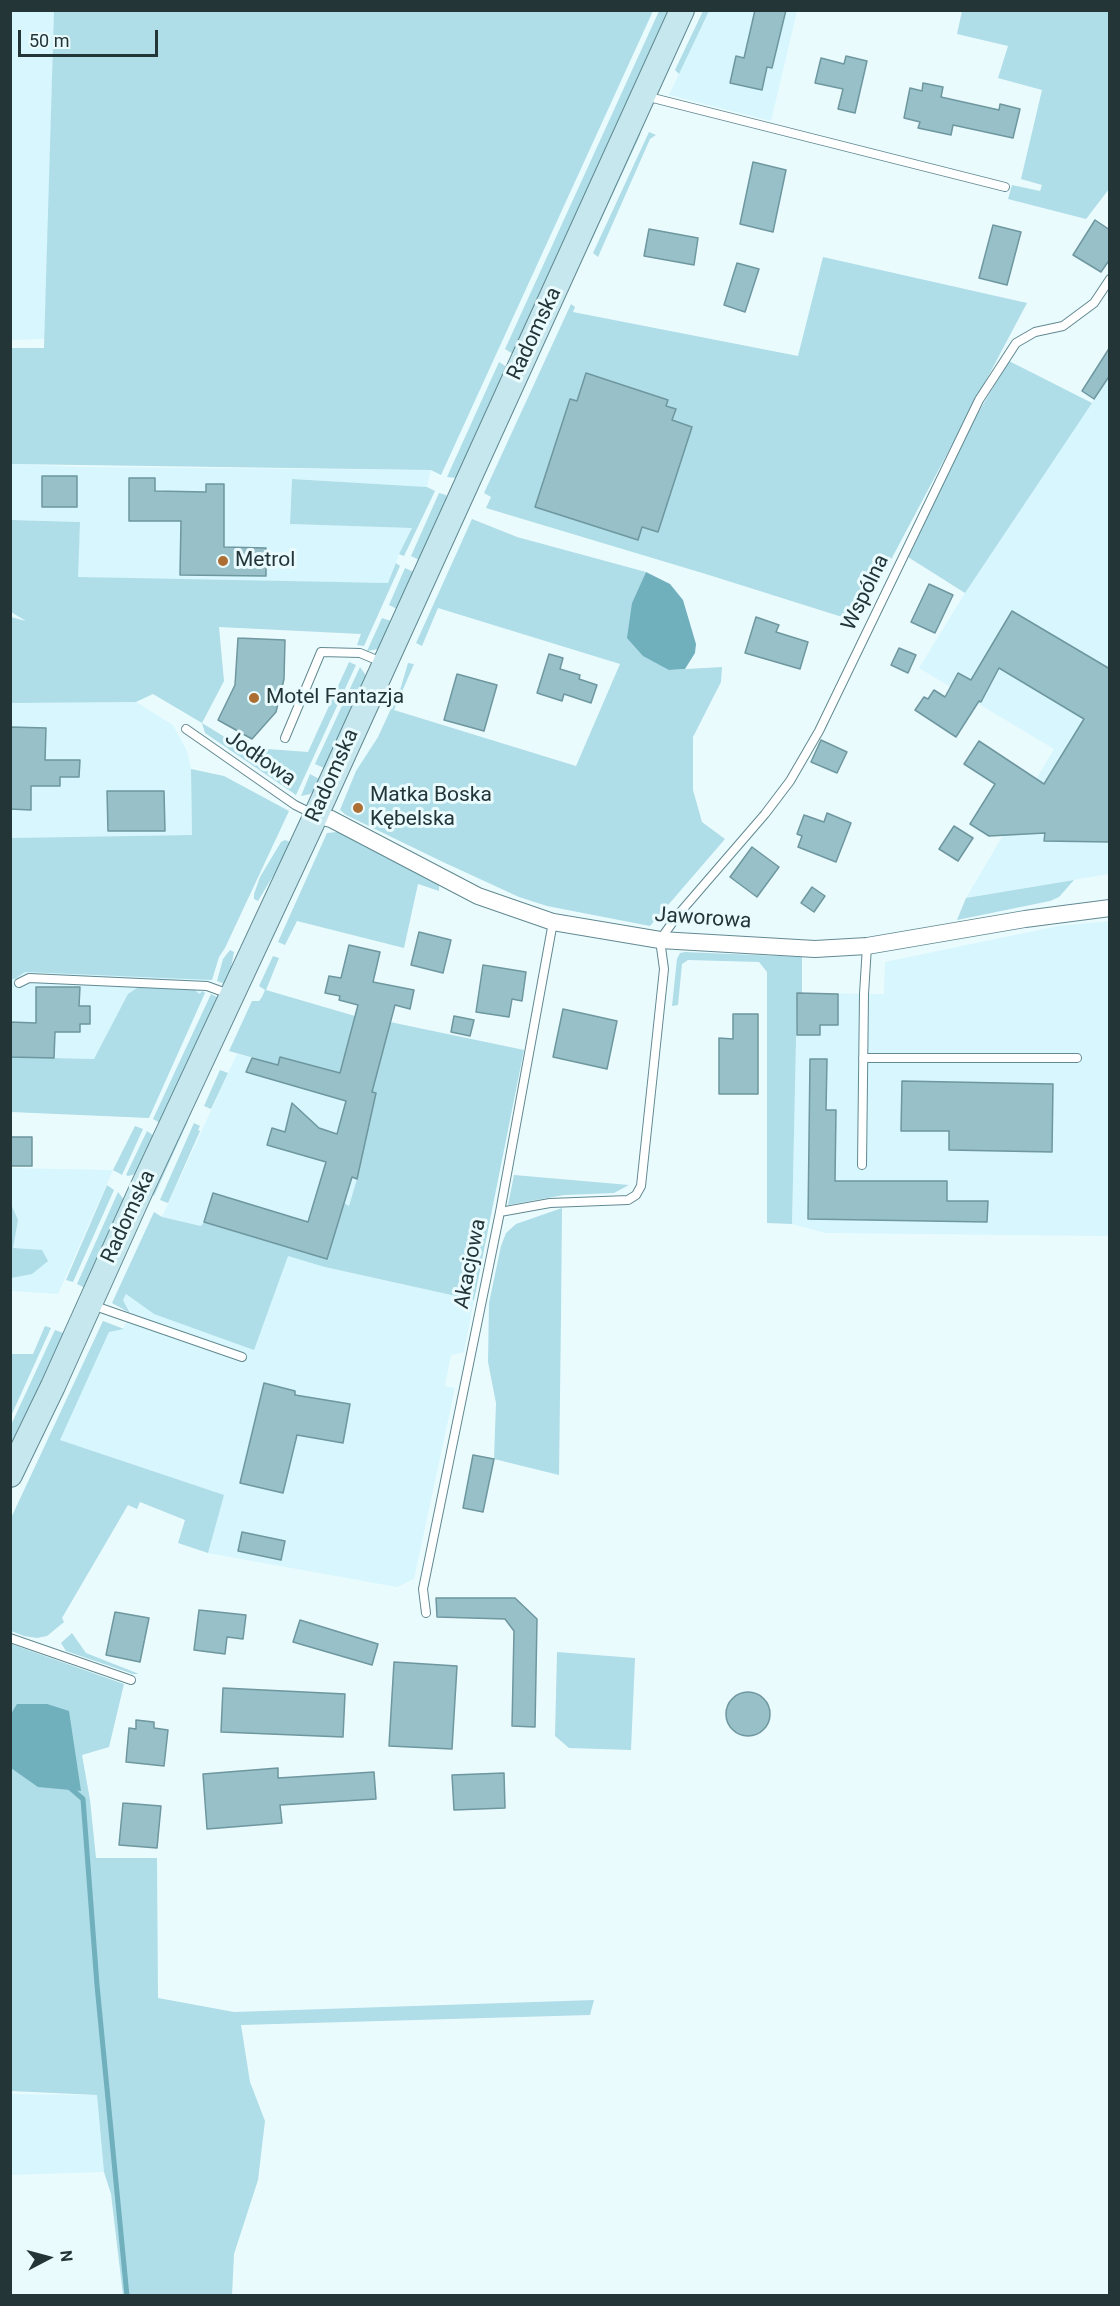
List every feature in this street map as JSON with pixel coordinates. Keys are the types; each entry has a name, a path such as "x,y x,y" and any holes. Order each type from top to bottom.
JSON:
{"main road":[{"name":"Radomska","path":"10,1475 316,815 682,10"}],"street":[{"name":"Jaworowa","path":"316,815 325,816 478,896 553,922 660,940 815,949 867,946 1025,919 1110,908"}],"lane":[{"path":"644,96 1005,187"},
{"name":"Wspólna","path":"660,940 676,916 765,814 796,771 819,731 979,400 1016,342 1035,332 1063,326 1094,303 1110,279"},
{"path":"285,738 321,652 360,653 384,663"},
{"name":"Jodłowa","path":"186,729 295,805 316,815"},
{"name":"Akacjowa","path":"426,1613 423,1589 500,1212 553,922"},
{"path":"500,1212 550,1203 628,1200 636,1195 641,1186 664,969 660,940"},
{"path":"862,1165 867,946"},
{"path":"19,983 29,978 207,986 232,995"},
{"path":"863,1058 1077,1058"},
{"path":"89,1304 242,1357"},
{"path":"10,1638 131,1680"}],"shaded area":[{"path":"54,10 653,11 441,475 431,470 11,464 11,348 44,348"},
{"path":"10,11 54,11 45,339 11,340"},
{"path":"659,11 669,11 513,354 505,349"},
{"path":"703,11 709,11 679,74 675,70"},
{"path":"709,11 797,11 771,121 669,95"},
{"path":"962,11 1109,11 1109,189 1086,219 1008,199 1012,185 1040,191 1042,185 1021,179 1042,90 998,78 1008,46 957,34"},
{"path":"649,132 656,135 650,139 598,257 593,253"},
{"path":"641,133 589,246 588,241 637,136"},
{"path":"823,257 1027,303 858,622 486,508 491,497 484,493 571,304 575,307 573,312 798,356"},
{"path":"1009,361 1092,403 965,593 908,557 975,418"},
{"path":"499,362 507,367 457,478 447,477"},
{"path":"1109,377 1109,874 966,898 1054,749 919,668 965,593"},
{"path":"10,464 82,467 431,470 427,487 292,479 290,524 412,528 399,554 389,583 77,577 80,522 11,520"},
{"path":"292,479 427,487 435,491 404,556 399,554 412,528 290,524"},
{"path":"439,493 446,495 447,500 419,560 411,556"},
{"path":"472,519 517,537 646,572 632,604 669,670 722,667 721,682 693,737 693,790 702,822 725,839 650,926 547,906 519,897 346,815 340,810 356,771 378,737 401,687 408,663 414,664 394,710 576,766 620,664 438,608 422,646 416,643"},
{"path":"11,520 80,522 78,577 388,583 396,563 400,566 364,646 357,645 361,634 219,627 224,681 202,723 153,694 136,702 11,703 11,617 26,621 11,612"},
{"path":"405,568 414,572 397,609 389,605"},
{"path":"646,572 670,584 683,600 696,644 695,653 685,669 669,670 643,656 627,638 632,603"},
{"path":"382,618 391,621 379,649 367,651"},
{"path":"349,662 356,665 296,795 205,733 202,723 241,747 308,752"},
{"path":"360,667 366,680 326,769 315,764"},
{"path":"136,702 173,725 187,751 191,769 192,835 11,838 10,703"},
{"path":"191,769 224,776 289,811 219,957 212,980 25,972 11,979 11,838 192,835"},
{"path":"310,774 321,780 319,786 310,794 301,796"},
{"path":"327,833 344,833 439,885 439,891 418,884 404,948 297,921 285,945 278,942"},
{"path":"285,840 293,843 258,901 254,899 254,894 260,877 281,842"},
{"path":"1074,880 1059,897 1050,901 957,920 966,898"},
{"path":"1109,921 1109,1236 825,1233 792,1224 797,993 884,994 885,962 1058,926"},
{"path":"230,950 234,952 228,983 225,984 217,981 223,959"},
{"path":"680,953 802,957 802,993 797,994 792,1224 767,1223 767,972 759,962 688,960 682,964 678,1005 672,1006 677,959"},
{"path":"273,956 279,958 266,990 355,1016 340,1073 280,1057 278,1065 229,1051 252,1001 259,1001 262,997 265,990 259,986"},
{"path":"25,972 210,979 200,994 94,1059 11,1057 11,979"},
{"path":"137,988 193,988 199,994 203,991 205,993 149,1118 11,1112 11,1057 94,1059 128,994"},
{"path":"211,994 219,998 160,1123 153,1119"},
{"path":"390,1022 524,1050 474,1300 325,1267 288,1256 254,1350 154,1314 126,1294 123,1300 130,1313 112,1303 154,1212 162,1217 201,1226 204,1222 327,1259 344,1203 349,1206 357,1179 376,1094 372,1092"},
{"path":"237,1054 376,1093 363,1154 271,1128 267,1144 326,1162 324,1169 357,1179 349,1206 344,1204 325,1267 474,1300 464,1352 451,1355 445,1386 455,1388 414,1579 397,1587 208,1553 223,1495 60,1440 109,1332 123,1329 129,1318 131,1312 123,1300 126,1294 154,1314 201,1226 162,1217"},
{"path":"220,1070 228,1073 211,1109 204,1106"},
{"path":"188,1121 154,1196 152,1193"},
{"path":"194,1123 200,1126 198,1130 200,1131 168,1203 160,1200"},
{"path":"135,1126 143,1129 122,1175 113,1170"},
{"path":"147,1131 154,1136 136,1174 128,1176 126,1175"},
{"path":"10,1168 113,1170 58,1294 11,1291"},
{"path":"514,1175 629,1185 614,1193 564,1195 508,1205"},
{"path":"107,1185 114,1190 73,1282 66,1280"},
{"path":"118,1192 125,1201 87,1289 77,1284"},
{"path":"10,1202 18,1220 13,1248 42,1250 48,1261 32,1274 11,1278"},
{"path":"562,1208 559,1475 494,1459 496,1403 488,1362 489,1303 506,1233 516,1224"},
{"path":"103,1321 124,1329 109,1332 60,1440 224,1495 208,1553 178,1543 185,1520 140,1502 137,1509 128,1505 62,1618 64,1622 47,1636 37,1638 24,1636 11,1631 11,1518"},
{"path":"45,1326 51,1328 11,1416 11,1354 33,1354"},
{"path":"55,1330 66,1334 11,1449 11,1425"},
{"path":"72,1633 86,1653 139,1674 133,1674 66,1651 61,1643"},
{"path":"11,1644 124,1684 109,1747 82,1755 90,1800 96,1858 157,1858 158,1998 234,2012 594,2000 590,2015 241,2025 250,2082 265,2121 258,2180 234,2254 232,2295 123,2295 111,2194 104,2172 97,2095 11,2091"},
{"path":"557,1652 635,1658 631,1750 569,1748 555,1736"},
{"path":"17,1704 47,1704 69,1711 81,1791 38,1787 11,1768 11,1714"},
{"path":"10,2094 97,2095 104,2172 11,2175"}],"building":[{"path":"755,10 786,10 772,68 767,67 762,90 730,83 736,56 744,58"},
{"path":"846,56 867,61 855,113 838,109 843,89 815,83 821,58 844,64"},
{"path":"923,83 943,87 941,97 999,110 1000,104 1020,109 1013,138 953,125 951,135 918,128 920,122 904,118 910,88 922,91"},
{"path":"753,162 786,170 773,232 740,224"},
{"path":"1095,220 1110,230 1110,259 1101,272 1073,255"},
{"path":"993,225 1021,232 1007,285 979,278"},
{"path":"649,229 698,238 694,265 644,256"},
{"path":"737,263 759,269 745,312 724,305"},
{"path":"1110,347 1110,375 1094,399 1082,391"},
{"path":"586,373 668,400 666,406 676,409 672,420 692,427 658,532 642,527 638,540 535,507 570,399 577,401"},
{"path":"42,476 77,476 77,507 42,507"},
{"path":"129,478 155,478 155,491 206,492 206,484 224,484 224,547 266,548 266,576 180,575 181,521 129,521"},
{"path":"929,584 953,595 935,633 911,622"},
{"path":"1012,611 1110,669 1110,842 1044,841 1045,833 989,836 970,824 995,784 964,764 979,741 1044,784 1084,719 999,668 981,702 979,701 956,737 915,710 924,697 928,699 934,690 945,697 958,673 971,680"},
{"path":"756,617 779,625 776,632 808,642 800,669 745,653"},
{"name":"Motel Fantazja","path":"238,638 285,640 284,679 276,712 252,739 218,720 235,685"},
{"path":"899,648 916,655 908,673 891,665"},
{"path":"549,654 563,658 560,669 580,675 579,679 597,685 591,703 564,694 562,701 537,693"},
{"path":"457,674 497,685 484,731 444,720"},
{"path":"10,727 46,728 45,760 80,760 79,777 60,777 60,786 31,786 31,810 10,809"},
{"path":"821,740 847,752 837,773 811,762"},
{"path":"107,791 164,791 165,831 108,831"},
{"path":"827,813 851,823 836,862 798,847 802,836 797,834 804,815 824,822"},
{"path":"954,826 973,838 958,861 939,849"},
{"path":"752,847 779,867 757,897 730,877"},
{"path":"812,887 825,896 814,912 801,903"},
{"path":"419,932 451,940 443,973 411,965"},
{"path":"349,945 380,952 373,982 414,990 410,1009 395,1005 372,1092 376,1093 357,1179 352,1177 327,1259 204,1222 213,1193 308,1222 326,1162 267,1145 272,1128 285,1132 292,1103 319,1128 337,1134 346,1101 246,1072 252,1058 278,1065 280,1057 340,1073 358,1005 339,1000 340,996 325,993 329,976 341,978"},
{"path":"483,965 526,972 522,1001 512,999 509,1017 476,1012"},
{"path":"36,987 80,987 79,1006 90,1006 90,1024 80,1024 80,1032 55,1032 54,1058 10,1057 10,1022 36,1023"},
{"path":"797,993 838,994 838,1025 820,1025 820,1035 797,1035"},
{"path":"563,1009 617,1021 607,1069 553,1057"},
{"path":"733,1014 758,1014 758,1094 719,1094 719,1038 733,1039"},
{"path":"454,1016 474,1020 470,1036 451,1032"},
{"path":"810,1059 827,1059 826,1110 836,1110 835,1181 947,1181 947,1201 988,1201 987,1222 808,1219"},
{"path":"902,1081 1053,1084 1052,1152 949,1150 949,1131 901,1131"},
{"path":"10,1137 32,1137 32,1166 10,1166"},
{"path":"264,1383 295,1391 295,1395 350,1404 343,1443 297,1435 283,1493 240,1483"},
{"path":"473,1455 494,1459 483,1512 463,1508"},
{"path":"242,1532 285,1541 281,1560 238,1551"},
{"path":"436,1598 515,1598 537,1619 535,1727 512,1726 514,1631 505,1619 437,1617"},
{"path":"199,1610 246,1615 243,1639 227,1637 225,1654 194,1650"},
{"path":"115,1612 149,1618 140,1662 106,1655"},
{"path":"300,1620 378,1644 372,1665 293,1642"},
{"path":"394,1662 457,1666 452,1749 389,1746"},
{"path":"223,1688 345,1694 343,1737 221,1732"},
{"path":"748,1692 764,1698 770,1714 764,1730 748,1736 732,1730 726,1714 732,1698"},
{"path":"136,1720 154,1722 154,1728 168,1730 164,1766 126,1762 129,1728 136,1729"},
{"path":"278,1768 278,1778 374,1772 376,1799 280,1805 282,1823 207,1829 203,1774"},
{"path":"504,1773 505,1808 454,1810 452,1775"},
{"path":"123,1803 161,1806 157,1848 119,1845"}],"waterway":[{"path":"68,1786 83,1799 97,1985 127,2296"}],"place":[{"name":"Metrol","path":"223,561"},
{"name":"Motel Fantazja","path":"254,698"},
{"name":"Matka Boska Kębelska","path":"358,808"}]}
